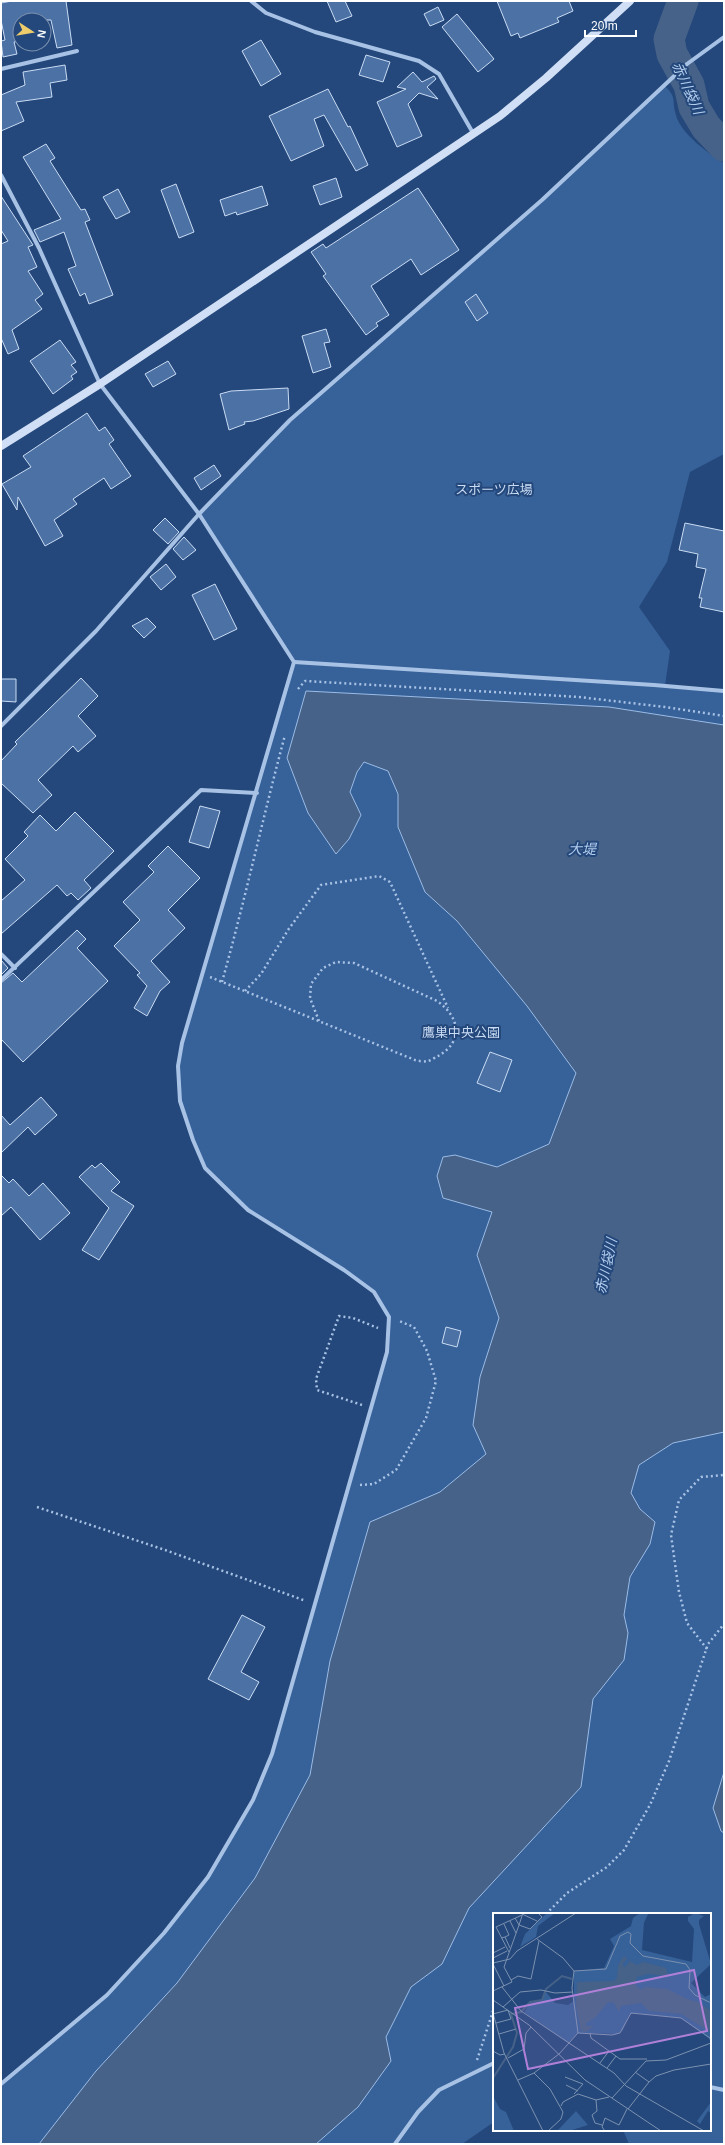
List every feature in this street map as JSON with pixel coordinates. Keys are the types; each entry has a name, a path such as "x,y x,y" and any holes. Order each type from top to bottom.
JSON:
{"street":[{"path":"251,1 266,13 315,32 419,61 439,74 473,133"},
{"path":"1,446 100,384 500,116 523,98 630,1"},
{"path":"1,726 96,632 199,514 290,420 542,200 687,64 724,37"},
{"path":"1,69 77,51"},
{"path":"1,175 39,248 100,384 199,514 294,662 257,793 182,1042 178,1066 180,1101 192,1140 204,1168 248,1210 344,1270 374,1292 389,1317 387,1352 372,1409 272,1754 252,1800 208,1877 164,1933 107,1995 1,2084"},
{"path":"294,662 654,685 724,692"},
{"path":"1,980 201,790 257,793"},
{"path":"1,954 14,968"},
{"path":"395,2144 418,2112 439,2090 493,2063"},
{"path":"711,2087 724,2090"}],"path":[{"path":"297,690 305,681 579,697 665,707 724,716"},
{"path":"222,982 238,926 258,837 286,734"},
{"path":"203,974 415,1060 428,1061 444,1052 455,1038 456,1022 448,1009 390,882 379,876 321,885 288,930 261,974 245,991"},
{"path":"319,1021 310,998 311,984 323,968 336,962 354,963 437,1001 448,1009"},
{"path":"372,1409 317,1390 316,1379 339,1316 353,1318 388,1332"},
{"path":"349,1487 374,1484 396,1470 426,1418 436,1381 427,1351 414,1327 389,1317"},
{"path":"707,1649 687,1623 679,1592 671,1535 679,1500 701,1477 724,1475"},
{"path":"38,1507 166,1550 316,1604"},
{"path":"547,1913 567,1893 607,1868 624,1850 650,1805 669,1762 707,1649 724,1624"},
{"path":"473,2072 493,2011"}],"green space":[{"name":"鷹巣中央公園","path":"664,85 673,96 676,115 683,129 703,149 724,163 724,454 690,472 667,562 639,607 670,651 665,686 724,691 724,2144 629,2144 623,2131 711,2131 711,1913 493,1913 493,2123 462,2144 1,2144 1,2084 107,1995 164,1933 208,1877 253,1800 272,1754 387,1352 389,1317 374,1292 248,1210 205,1168 180,1101 178,1066 182,1043 294,662 199,514 290,420 542,200"}],"water":[{"name":"大堤","path":"306,691 609,707 724,725 724,1432 673,1443 639,1465 631,1493 640,1509 655,1522 650,1544 630,1577 624,1615 628,1633 624,1660 593,1699 581,1787 469,1908 442,1964 411,1987 386,2037 391,2061 358,2107 316,2144 39,2144 96,2071 177,1983 255,1878 310,1775 330,1661 370,1522 440,1492 486,1454 473,1425 480,1377 499,1318 477,1255 492,1212 443,1198 437,1176 443,1157 455,1155 497,1167 549,1144 576,1073 527,1006 457,921 425,892 398,827 398,794 388,771 364,762 357,772 350,792 361,815 349,839 336,854 308,813 287,758"},
{"path":"724,1772 724,1833 721,1831 713,1808"}],"building":[{"path":"12,1 66,1 72,45 57,48 52,25 52,12 12,12 12,52 16,52 17,54 3,57 1,41 5,40 1,20 1,3"},
{"path":"327,1 345,1 352,16 336,22"},
{"path":"497,1 569,1 573,11 557,18 559,22 520,38 518,33 511,36"},
{"path":"438,7 444,20 430,26 424,14"},
{"path":"457,14 494,59 478,72 442,27"},
{"path":"261,40 281,74 261,86 242,51"},
{"path":"366,55 390,62 383,82 359,75"},
{"path":"65,65 67,80 50,83 52,97 16,102 24,121 1,131 1,95 25,85 23,72"},
{"path":"413,72 422,82 434,76 436,79 427,87 438,99 419,93 408,104 422,136 397,147 377,102 406,89 397,87"},
{"path":"328,89 348,127 350,126 368,165 356,171 324,115 314,119 324,146 291,161 269,116"},
{"path":"46,144 55,158 50,161 81,210 85,209 90,220 85,222 113,295 89,304 85,293 80,296 68,269 76,266 64,232 40,242 34,230 61,219 23,157"},
{"path":"336,178 342,197 320,205 313,186"},
{"path":"176,184 194,232 179,238 161,190"},
{"path":"262,186 268,205 237,215 236,212 225,216 220,200"},
{"path":"418,188 459,250 421,275 411,259 371,286 389,315 376,323 378,326 366,335 323,276 326,274 311,252 323,244 326,248"},
{"path":"118,189 130,212 116,219 103,197"},
{"path":"1,196 33,245 28,247 37,267 28,271 43,294 35,300 42,309 12,330 19,349 8,354 1,338 1,244 8,241 1,230"},
{"path":"476,294 488,313 477,321 465,302"},
{"path":"326,329 330,342 324,343 331,367 313,373 302,336"},
{"path":"60,340 76,362 71,365 77,372 71,376 73,379 53,394 30,361"},
{"path":"168,361 176,374 153,387 145,374"},
{"path":"288,388 289,409 253,421 244,422 245,424 229,430 220,394 231,391"},
{"path":"87,413 99,431 105,427 114,440 109,444 131,476 111,489 104,478 73,499 77,504 54,520 63,536 45,546 18,497 17,510 2,484 31,467 23,456"},
{"path":"214,465 221,476 201,490 194,478"},
{"path":"165,518 179,532 168,544 153,530"},
{"path":"685,523 724,531 724,612 700,607 702,598 699,598 706,569 696,567 698,554 679,550"},
{"path":"184,537 196,550 183,560 173,549"},
{"path":"166,564 176,577 161,590 150,577"},
{"path":"215,584 237,629 214,640 192,595"},
{"path":"147,618 156,627 144,638 132,626"},
{"path":"81,678 98,696 78,716 96,736 78,752 73,746 38,780 52,795 33,813 1,783 1,761 17,744 15,742"},
{"path":"1,679 16,679 16,702 1,701"},
{"path":"200,806 220,811 209,848 189,842"},
{"path":"75,812 114,851 84,880 91,888 78,900 71,893 67,896 57,885 1,934 1,901 25,880 5,859 28,836 24,832 40,815 56,831"},
{"path":"168,846 200,878 168,910 185,928 151,961 170,982 160,991 147,1016 134,1008 147,986 137,975 140,973 114,946 140,920 123,902 154,872 148,866"},
{"path":"77,930 86,939 77,948 108,981 23,1062 1,1039 1,983 13,973 22,982"},
{"path":"1,960 8,968 1,975"},
{"path":"490,1052 512,1060 500,1092 477,1083"},
{"path":"41,1097 57,1115 35,1135 28,1127 1,1153 1,1115 10,1125"},
{"path":"101,1163 120,1182 111,1191 134,1206 99,1260 82,1250 109,1208 79,1177 92,1165 95,1168"},
{"path":"1,1175 9,1183 13,1179 29,1196 43,1183 70,1213 40,1240 11,1207 1,1216"},
{"path":"446,1327 461,1331 457,1347 442,1343"},
{"path":"242,1615 265,1627 241,1672 259,1682 249,1700 208,1679"}],"waterway":[{"name":"赤川袋川","path":"683,1 669,39 672,54 689,85 694,107 706,127 724,146"}],"park label":[{"name":"スポーツ広場","path":"494,489"}]}
